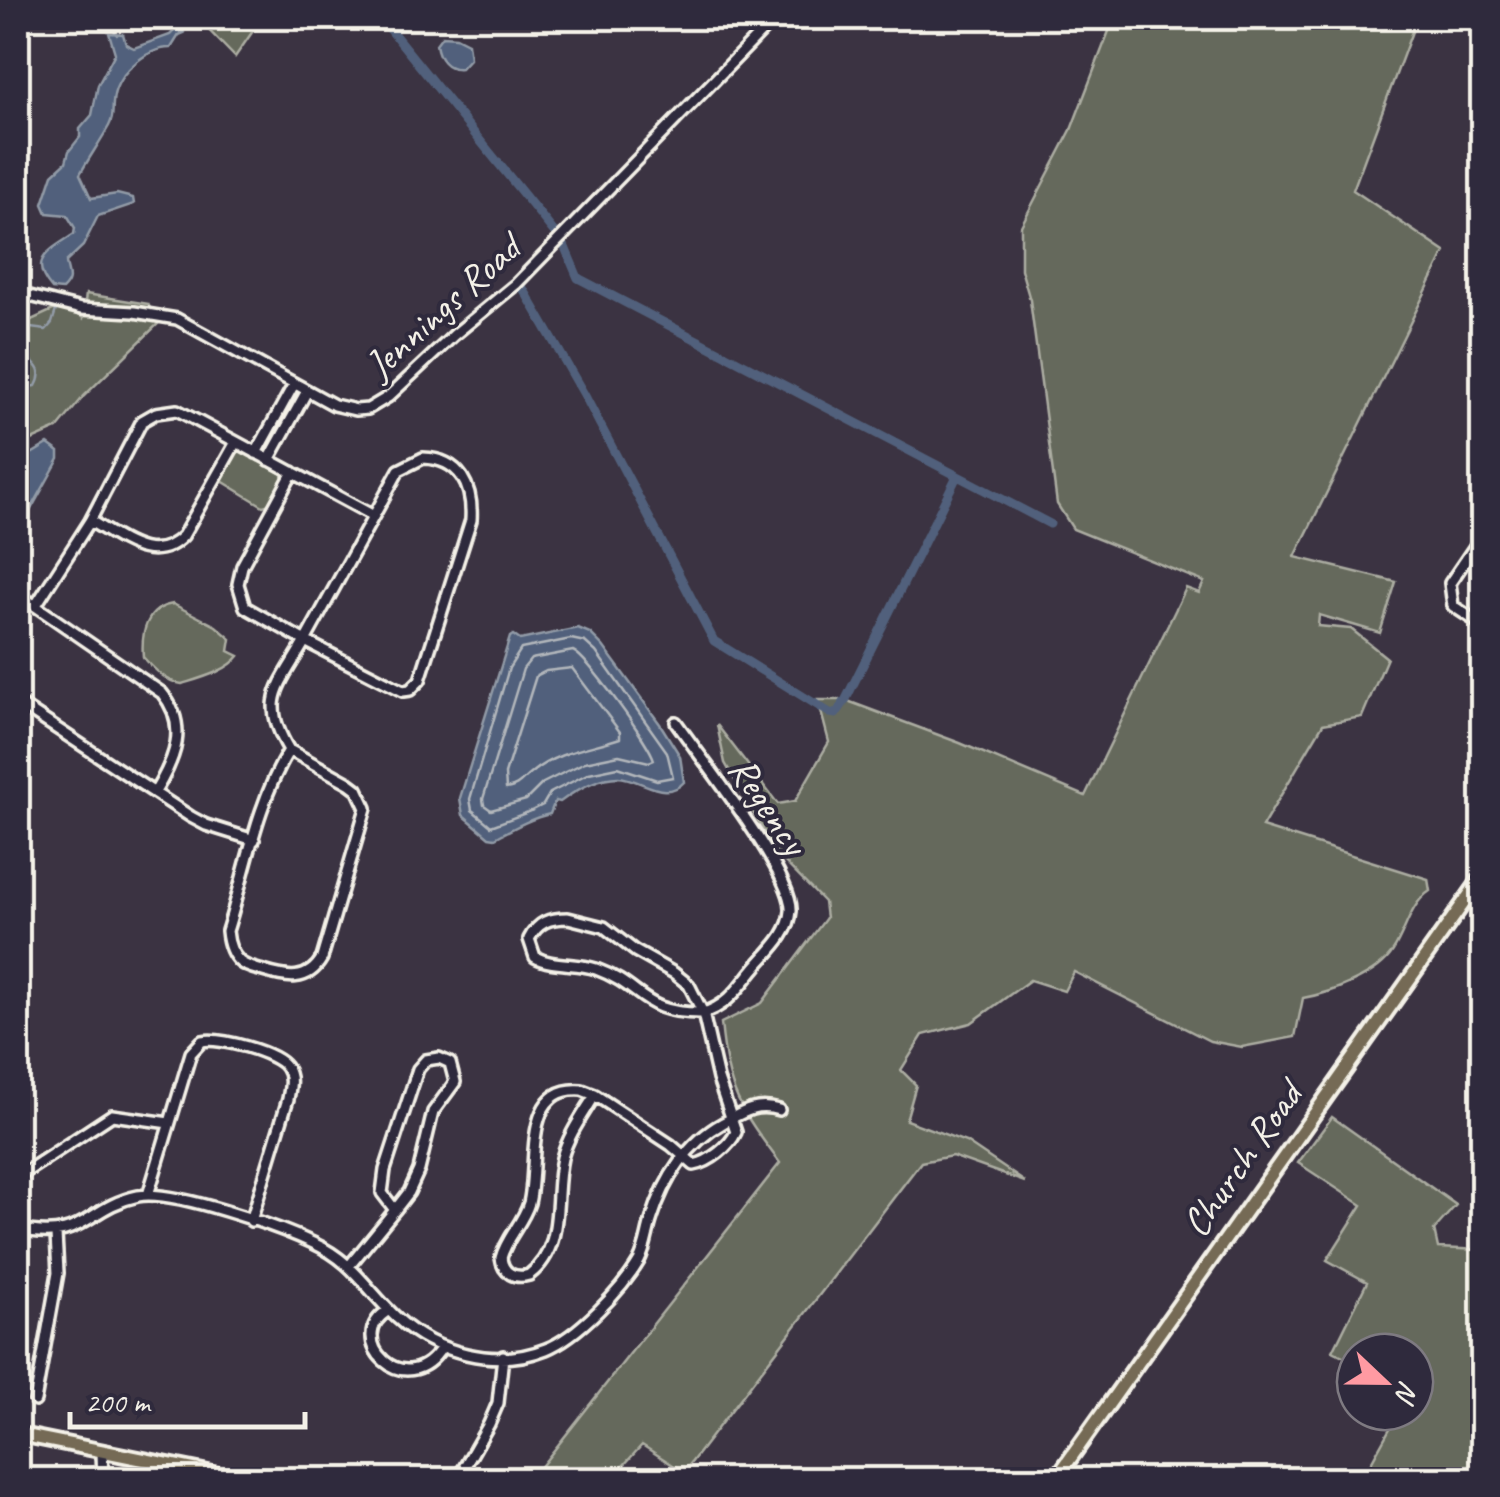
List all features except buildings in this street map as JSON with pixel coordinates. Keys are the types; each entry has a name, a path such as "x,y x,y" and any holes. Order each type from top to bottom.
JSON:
{"main road":[{"name":"Church Road","path":"1055,1480 1482,877"},
{"path":"18,1434 245,1480"}],"street":[{"name":"Jennings Road","path":"18,293 80,310 177,318 344,409 368,408 388,396 516,284 775,18"},
{"path":"256,452 294,384"},
{"path":"270,460 308,391"},
{"path":"36,606 90,521 142,422 156,413 177,410 372,515"},
{"path":"90,521 139,548 152,551 176,544 236,442"},
{"path":"289,750 275,774 227,931 228,942 244,964 280,976 304,976 322,958 366,808 363,798 349,783 289,750 275,727 273,704 305,641 372,515 399,470 423,458 444,462 456,469 471,490 470,520 420,680 410,690 396,689 305,641 245,607 238,584 242,566 293,472"},
{"path":"1482,536 1450,583 1454,606 1482,626"},
{"path":"18,594 162,693 171,704 179,734 173,763 156,792"},
{"path":"18,702 206,826 254,840"},
{"name":"Regency","path":"676,722 775,862 791,906 785,932 774,946 728,1000 703,1013"},
{"path":"595,1095 563,1155 555,1230 548,1254 529,1276 510,1275 501,1258 528,1204 540,1112 552,1098 566,1090 595,1095 698,1164 736,1137 703,1013 694,992 682,978 595,923 550,919 536,927 529,940 531,952 539,960 594,968 668,1012 703,1013"},
{"path":"148,1195 190,1053 202,1041 220,1040 275,1058 286,1066 291,1086 251,1220"},
{"path":"350,1265 395,1210 409,1192 419,1170 433,1112 456,1082 450,1063 438,1058 426,1060 418,1070 385,1170 382,1193 395,1210"},
{"path":"18,1229 56,1234 121,1202 148,1195 178,1199 310,1242 350,1265 389,1310 417,1333 442,1347 468,1354 503,1356 550,1348 604,1304 638,1262 657,1204 699,1138 755,1107 780,1110"},
{"path":"18,1176 112,1115 169,1123"},
{"path":"35,1400 58,1273 56,1234"},
{"path":"389,1310 377,1320 372,1336 374,1348 386,1362 402,1370 416,1370 433,1360 442,1347"},
{"path":"457,1480 498,1403 503,1356"},
{"path":"102,1452 103,1480"}],"green space":[{"path":"197,18 262,18 235,57"},
{"path":"1114,18 1417,18 1353,190 1445,252 1295,557 1396,582 1380,633 1319,615 1318,626 1351,629 1387,658 1362,717 1323,724 1262,827 1428,879 1430,891 1413,910 1386,960 1339,988 1303,998 1295,1037 1242,1047 1210,1041 1074,972 1064,991 1030,980 971,1023 923,1035 901,1070 916,1085 906,1120 966,1142 1025,1182 952,1156 921,1162 684,1472 642,1445 613,1477 593,1470 582,1479 558,1479 540,1468 780,1163 738,1099 727,1067 721,1023 762,1003 826,918 824,902 777,854 725,763 717,725 778,804 795,801 829,742 818,700 845,700 1085,796 1186,588 1199,593 1204,582 1073,529 1057,504 1030,300 1021,269 1021,226 1071,130"},
{"path":"86,294 148,304 153,314 166,316 84,396 57,429 18,446 18,392 28,367 18,345 18,326 66,304 83,318"},
{"path":"241,451 282,474 283,483 270,504 263,506 222,481 232,455"},
{"path":"173,604 216,626 231,639 229,651 239,656 221,670 182,684 161,674 143,657 144,631 151,616"},
{"path":"1332,1117 1456,1205 1434,1230 1438,1248 1482,1250 1482,1479 1362,1479 1388,1432 1435,1432 1435,1332 1342,1332 1367,1282 1327,1260 1362,1205 1298,1163"}],"water":[{"path":"179,26 184,33 171,48 141,58 125,74 115,93 111,123 80,174 91,198 117,194 133,198 134,204 98,216 83,246 66,262 68,283 62,290 52,289 41,263 50,251 74,234 75,228 67,215 47,213 43,204 53,174 66,162 80,137 80,129 92,115 98,85 115,53 109,33 123,34 126,44 134,48 170,35"},
{"path":"442,36 468,43 470,58 461,68 447,65 441,58 436,44"},
{"path":"48,444 59,452 59,459 18,528 18,462"},
{"path":"578,628 603,646 660,724 680,756 684,782 677,788 661,790 627,778 602,779 560,802 555,801 550,814 495,838 489,837 463,815 460,798 510,637 520,640"}],"waterway":[{"path":"107,18 117,35"},
{"path":"180,32 204,18"},
{"path":"381,18 554,232"},
{"path":"564,245 578,278 1050,524"},
{"path":"520,283 585,396 714,641 830,713 836,714 845,701 957,476"},
{"path":"18,333 23,327 46,330 57,307"},
{"path":"18,346 39,373 36,386 25,387 18,396"}]}
